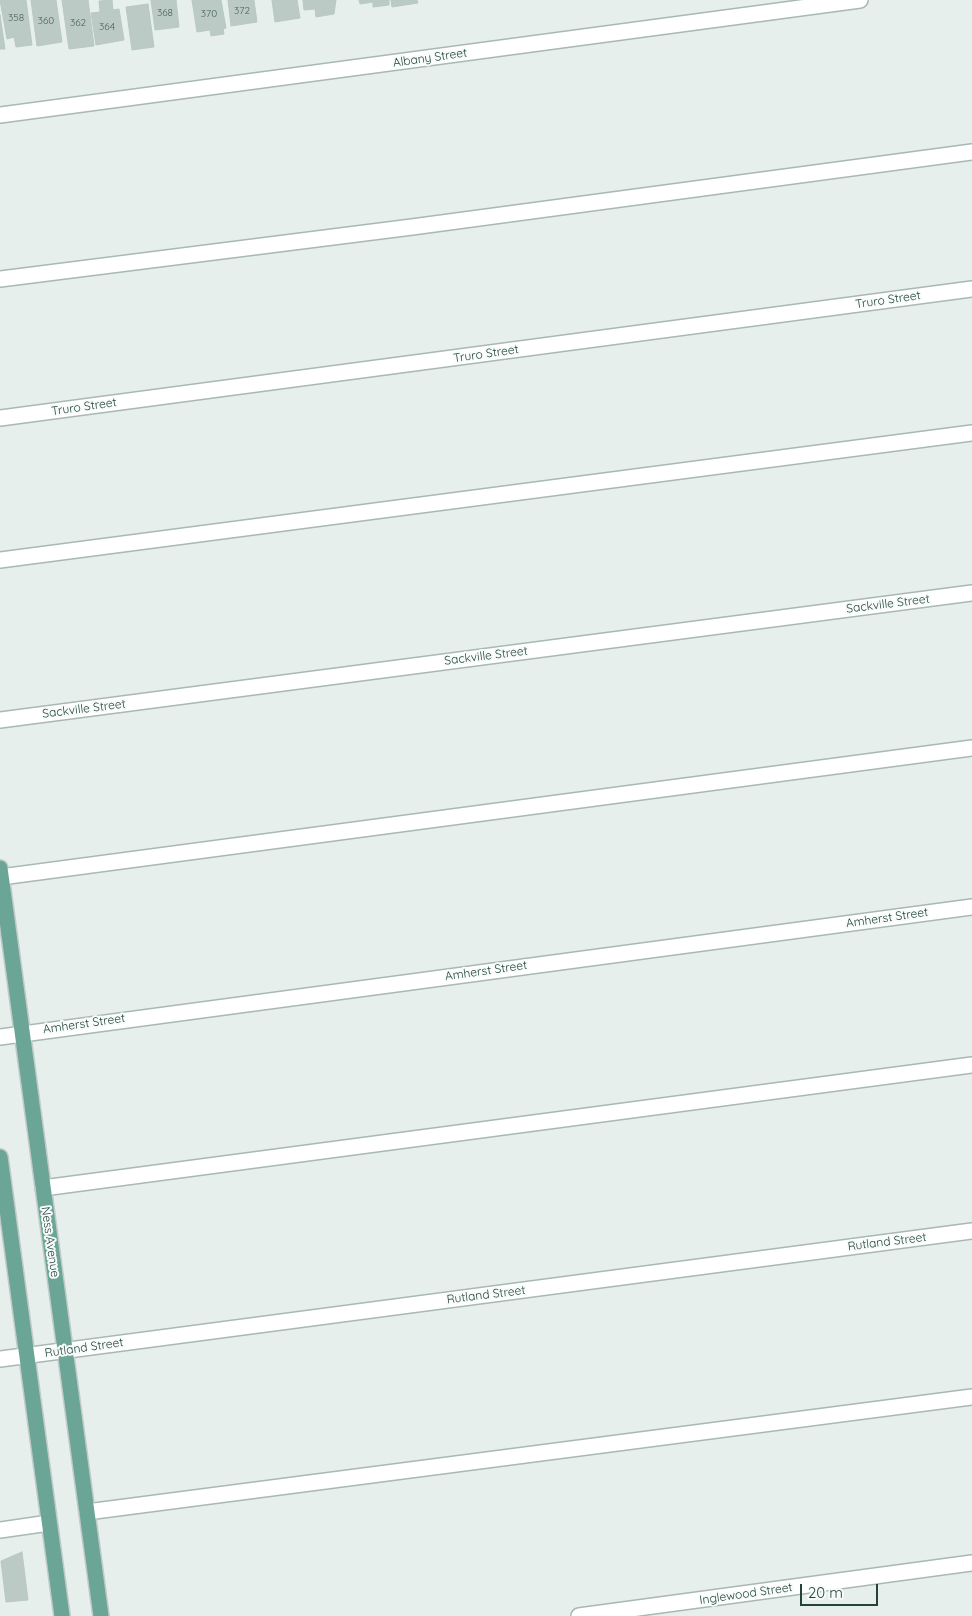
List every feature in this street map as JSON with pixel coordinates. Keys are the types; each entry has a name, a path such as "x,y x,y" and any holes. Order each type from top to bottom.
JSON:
{"main road":[{"name":"Ness Avenue","path":"0,872 101,1616"},
{"path":"0,1157 3,1199 27,1356 62,1616"}],"street":[{"name":"Albany Street","path":"0,115 860,0"},
{"path":"0,279 421,226 972,152"},
{"name":"Truro Street","path":"0,418 972,289"},
{"path":"0,560 972,433"},
{"name":"Sackville Street","path":"0,720 972,593"},
{"path":"0,872 972,748"},
{"name":"Amherst Street","path":"0,1037 972,907"},
{"path":"42,1188 972,1065"},
{"name":"Rutland Street","path":"0,1359 972,1231"},
{"path":"87,1512 972,1397"},
{"path":"0,1530 49,1524"},
{"name":"Inglewood Street","path":"578,1616 972,1563"}],"building":[{"path":"0,0 26,0 32,45 16,47 14,37 7,39"},
{"path":"31,0 56,0 62,42 37,46"},
{"path":"62,0 88,0 94,46 69,49"},
{"path":"112,0 113,10 119,9 124,40 96,45 91,13 100,12 99,1"},
{"path":"151,0 176,0 179,27 155,30"},
{"path":"192,0 221,0 226,28 223,29 224,34 211,36 210,30 197,32"},
{"path":"228,0 254,0 257,22 231,26"},
{"path":"272,0 297,0 300,18 275,22"},
{"path":"303,0 336,0 334,14 316,17 315,9 304,10"},
{"path":"359,0 389,0 389,5 373,7 373,2 360,4"},
{"path":"391,0 417,0 418,3 392,7"},
{"path":"148,4 154,47 132,50 126,7"},
{"path":"0,15 5,49 0,49"},
{"path":"22,1552 28,1600 6,1602 1,1561"}]}
